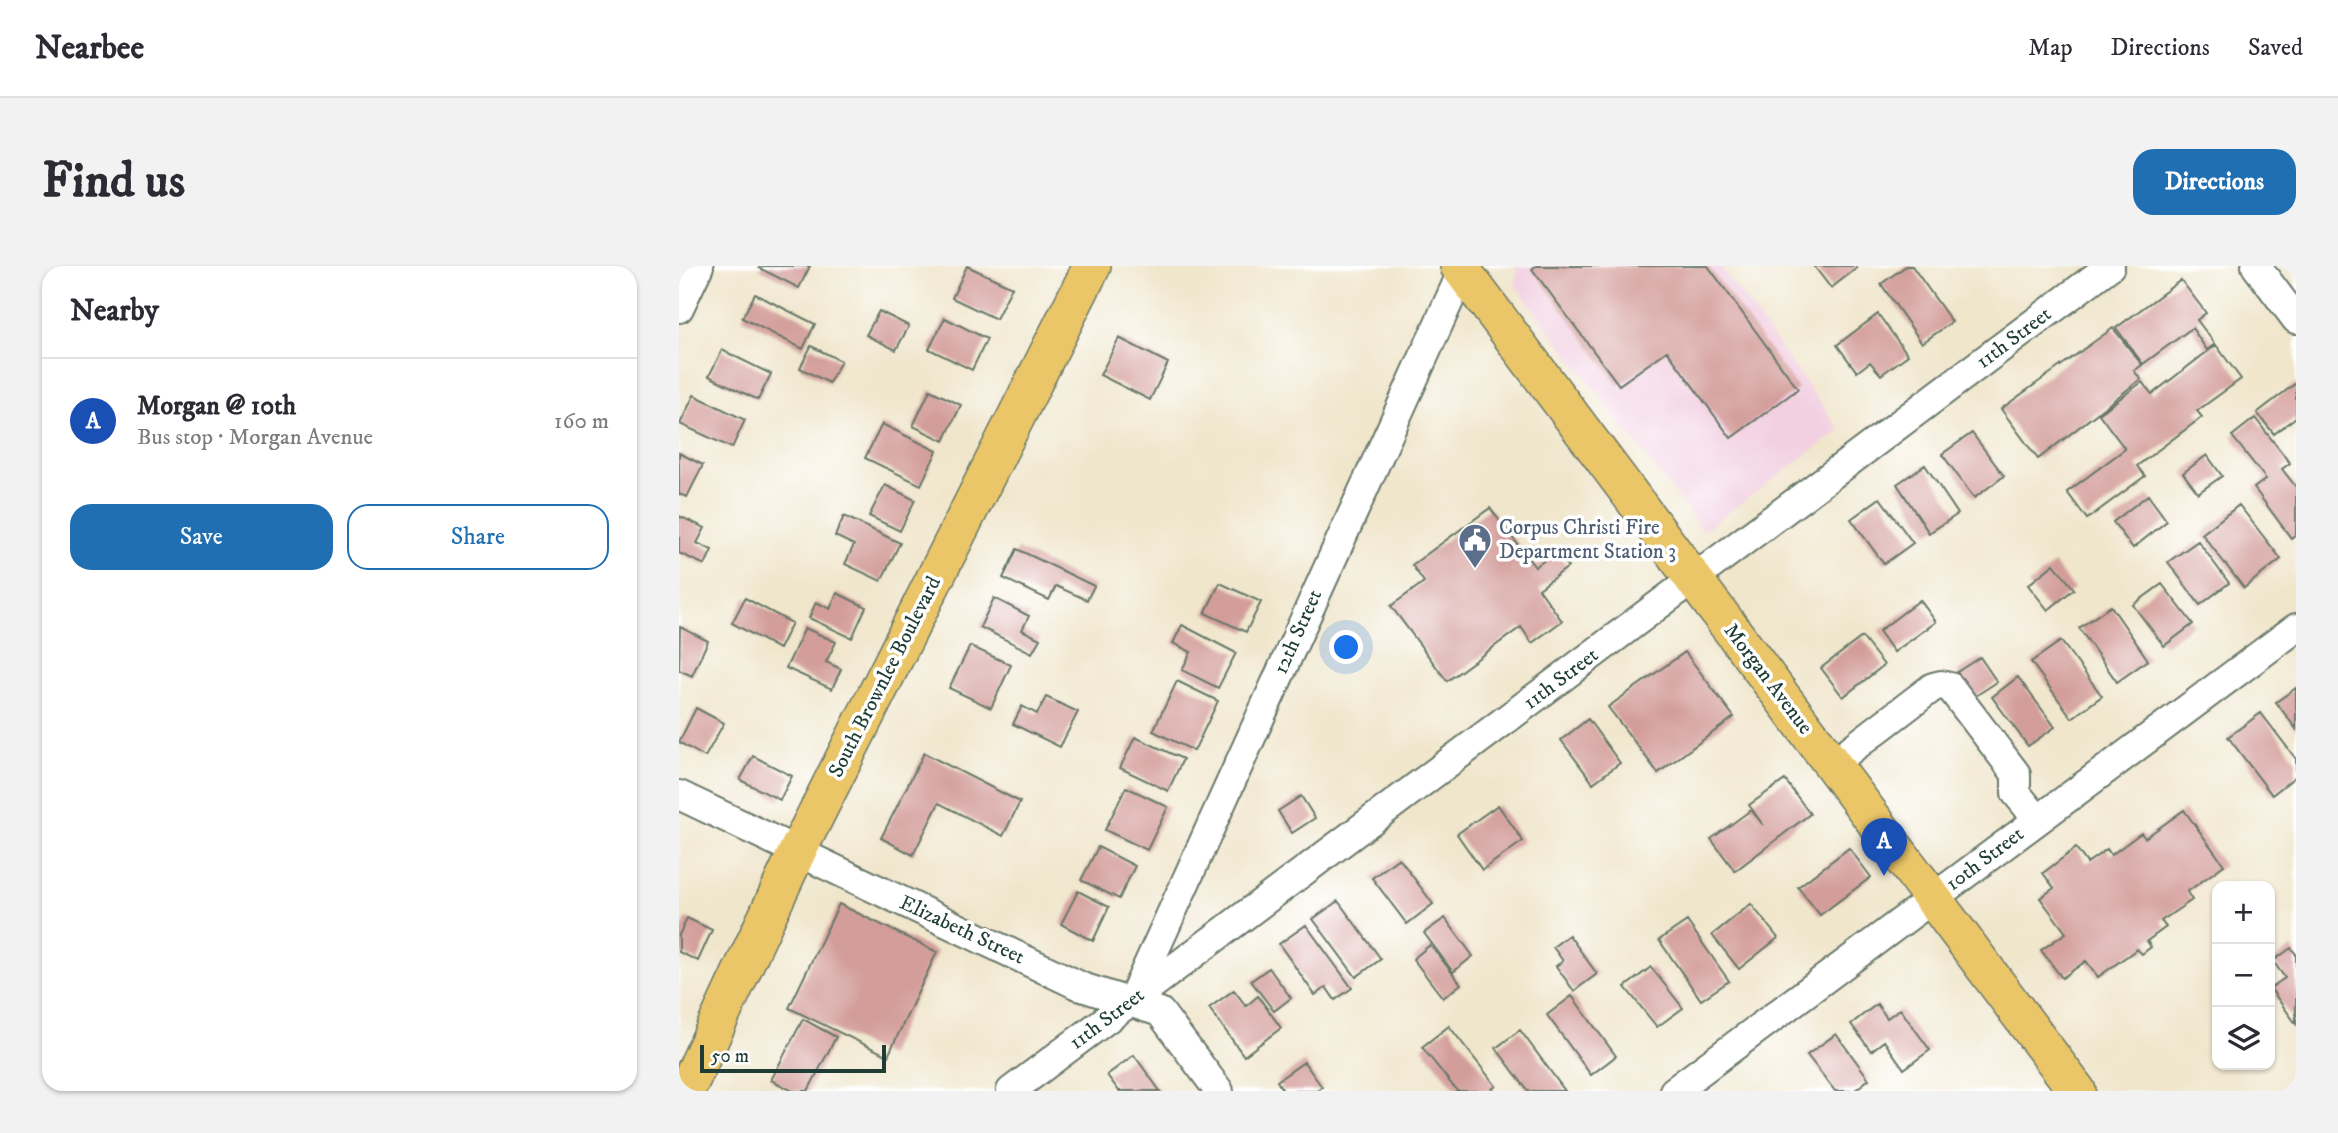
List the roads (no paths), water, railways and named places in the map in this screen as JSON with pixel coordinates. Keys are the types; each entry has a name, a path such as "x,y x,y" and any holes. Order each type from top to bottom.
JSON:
{"main road":[{"name":"South Brownlee Boulevard","path":"687,1091 797,852 1092,266"},
{"name":"Morgan Avenue","path":"1463,267 2077,1091"}],"street":[{"path":"679,307 699,266"},
{"name":"11th Street","path":"1011,1091 2110,266"},
{"path":"2256,266 2296,319"},
{"name":"12th Street","path":"1132,1001 1463,267"},
{"name":"10th Street","path":"1674,1091 2296,628"},
{"path":"1832,764 1933,687 1950,687 2016,774 2017,793 2038,820"},
{"name":"Elizabeth Street","path":"679,795 1082,987 1160,1012 1219,1091"}],"place":[{"name":"Corpus Christi Fire Department Station 3","path":"1475,570"},
{"name":"Morgan @ 10th","path":"1884,876"}]}
